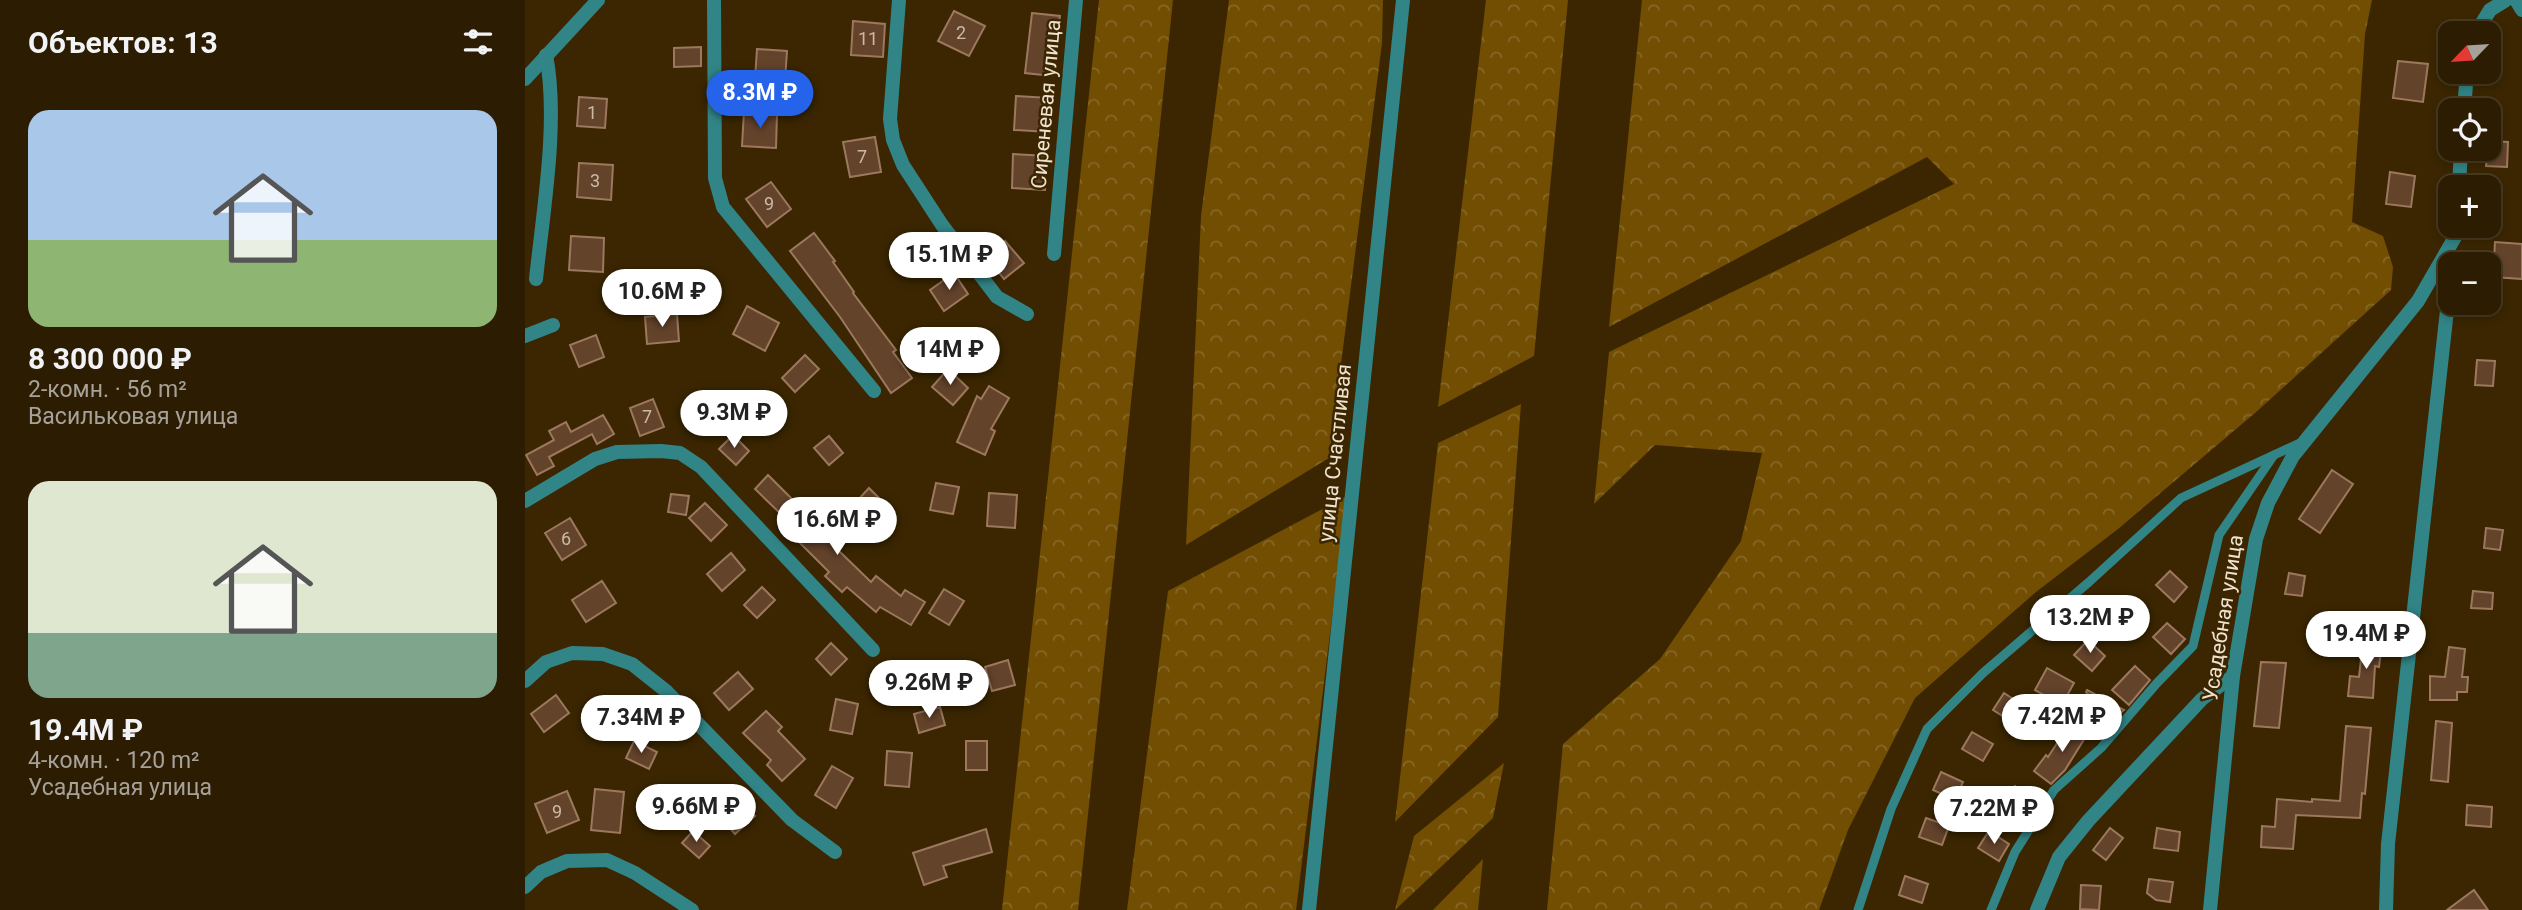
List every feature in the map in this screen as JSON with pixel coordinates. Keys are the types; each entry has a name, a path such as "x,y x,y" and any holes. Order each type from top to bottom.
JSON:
{"street":[{"path":"525,79 598,0"},
{"path":"714,0 715,178 723,207 874,391"},
{"path":"899,0 890,119 893,139 903,165 942,225 997,297 1027,314"},
{"name":"Сиреневая улица","path":"1054,254 1076,0"},
{"name":"улица Счастливая","path":"1309,910 1403,0"},
{"path":"2483,21 2490,10 2506,0"},
{"path":"2517,0 2522,10"},
{"path":"536,279 548,159 550,77 546,55"},
{"name":"Усадебная улица","path":"2210,910 2233,676 2256,539 2268,503 2293,456 2418,301 2452,238"},
{"path":"2386,910 2388,844 2446,315"},
{"path":"525,336 553,325"},
{"path":"525,501 595,459 617,452 680,453 701,467 873,650"},
{"path":"525,681 546,662 572,653 603,654 632,664 666,691 792,820 835,852"},
{"path":"2037,910 2059,857 2088,821 2202,699 2233,676"},
{"path":"525,887 541,872 567,861 607,860 635,873 692,910"}],"lane":[{"path":"1858,910 1891,809 1927,729 1983,673 2181,498 2306,440"},
{"path":"1991,910 2015,852 2054,790 2101,748 2193,646 2219,535 2275,455"}],"green space":[{"path":"1099,0 1173,0 1078,910 1002,910"},
{"path":"1229,0 1383,0 1382,43 1329,458 1186,545 1201,216"},
{"path":"1486,0 1568,0 1534,356 1438,407"},
{"path":"1642,0 2372,0 2365,34 2352,222 2383,236 2393,267 2391,290 2255,413 2118,529 2036,592 1915,698 1848,830 1819,910 1547,910 1563,744 1660,659 1741,541 1762,453 1655,445 1594,504 1609,352 1954,184 1927,157 1609,327"},
{"path":"1521,404 1498,717 1395,822 1438,443"},
{"path":"1347,496 1296,910 1127,910 1168,591"},
{"path":"1504,763 1493,818 1395,910 1414,836"},
{"path":"1483,859 1478,910 1433,910"}],"building":[{"path":"954,11 985,26 969,56 938,41"},
{"path":"1032,13 1060,16 1052,76 1025,73"},
{"path":"853,21 885,24 883,57 851,55"},
{"path":"701,47 701,66 674,67 674,48"},
{"path":"757,49 787,51 785,81 755,79"},
{"path":"2398,61 2428,64 2423,102 2393,98"},
{"path":"1016,96 1049,98 1048,132 1014,130"},
{"path":"579,97 607,99 605,128 577,126"},
{"path":"744,111 777,114 776,148 742,146"},
{"path":"875,137 881,172 850,177 843,142"},
{"path":"2501,142 2508,142 2507,167 2486,166 2487,161 2501,161"},
{"path":"1013,154 1047,156 1045,190 1012,188"},
{"path":"579,163 613,165 611,200 577,197"},
{"path":"2390,172 2415,176 2411,207 2386,204"},
{"path":"771,182 791,209 767,227 746,199"},
{"path":"814,233 835,261 833,262 853,293 896,350 893,352 912,378 891,393 840,317 790,251"},
{"path":"571,236 604,238 603,272 569,270"},
{"path":"1005,241 1024,263 1004,279 986,256"},
{"path":"2495,242 2522,244 2522,279 2501,278 2501,252 2494,252"},
{"path":"954,273 968,294 944,311 930,290"},
{"path":"747,306 779,323 765,351 733,334"},
{"path":"677,314 679,341 647,344 645,317"},
{"path":"596,335 604,357 579,367 570,345"},
{"path":"805,355 819,369 795,392 782,378"},
{"path":"2477,360 2495,361 2493,386 2475,385"},
{"path":"948,369 968,388 953,405 932,387"},
{"path":"989,386 1009,398 991,429 995,431 985,455 957,442 977,396 981,399"},
{"path":"653,399 664,427 640,436 630,408"},
{"path":"603,415 614,434 597,444 592,434 549,457 554,466 537,475 526,455 554,440 549,431 566,422 571,432"},
{"path":"733,435 749,451 736,465 719,449"},
{"path":"829,436 843,453 829,465 814,448"},
{"path":"2332,470 2353,484 2320,533 2299,519"},
{"path":"768,475 817,520 841,545 837,549 871,582 876,576 901,596 905,590 925,602 911,625 880,607 876,612 847,587 842,592 825,576 829,572 781,524 786,519 755,489"},
{"path":"936,483 959,487 953,514 930,510"},
{"path":"869,488 885,504 872,518 856,502"},
{"path":"989,493 1017,495 1015,528 987,526"},
{"path":"671,494 689,496 686,515 668,512"},
{"path":"705,503 727,525 711,541 689,518"},
{"path":"570,518 586,545 562,560 545,533"},
{"path":"2486,528 2503,530 2500,550 2484,548"},
{"path":"731,553 745,570 722,591 707,574"},
{"path":"2170,571 2187,587 2174,602 2156,585"},
{"path":"2289,573 2305,576 2302,596 2285,594"},
{"path":"602,581 616,603 586,622 572,600"},
{"path":"762,587 775,600 757,618 744,605"},
{"path":"944,589 964,601 949,625 929,613"},
{"path":"2473,591 2493,593 2492,609 2471,608"},
{"path":"2128,607 2146,623 2133,638 2115,621"},
{"path":"2167,623 2185,639 2171,654 2153,637"},
{"path":"2088,640 2105,656 2092,671 2074,655"},
{"path":"2363,640 2382,643 2379,667 2375,666 2373,698 2348,696 2350,676 2359,677"},
{"path":"831,643 847,659 831,675 816,659"},
{"path":"2449,647 2465,649 2462,677 2468,677 2467,692 2457,692 2457,700 2430,700 2430,676 2445,677"},
{"path":"1008,660 1015,685 992,691 985,667"},
{"path":"2261,662 2286,663 2279,728 2254,726"},
{"path":"2135,666 2150,680 2129,705 2112,690"},
{"path":"2047,668 2074,683 2062,705 2035,690"},
{"path":"738,672 753,689 729,710 714,693"},
{"path":"2087,690 2124,710 2112,720"},
{"path":"2004,693 2024,706 2014,723 1993,710"},
{"path":"556,695 569,713 544,732 531,714"},
{"path":"836,699 858,704 852,734 830,730"},
{"path":"940,707 945,725 919,733 914,714"},
{"path":"766,711 782,727 778,731 805,759 782,781 767,765 771,760 743,733"},
{"path":"2436,721 2452,723 2448,782 2431,780"},
{"path":"2071,722 2088,733 2065,770 2051,784 2034,771 2046,755 2048,757"},
{"path":"2346,726 2371,728 2360,818 2296,815 2293,849 2261,847 2262,826 2275,827 2277,799 2340,801"},
{"path":"1972,732 1993,744 1983,761 1962,749"},
{"path":"634,741 657,752 649,769 626,758"},
{"path":"966,741 987,741 987,770 966,770"},
{"path":"887,751 912,753 909,787 885,785"},
{"path":"832,766 853,778 836,808 815,795"},
{"path":"1941,772 1963,782 1955,800 1933,790"},
{"path":"2015,786 2037,801 2025,818 2003,803"},
{"path":"595,789 624,792 620,833 591,830"},
{"path":"567,791 579,820 547,833 535,804"},
{"path":"739,800 755,816 735,834 720,817"},
{"path":"2467,805 2492,807 2491,827 2466,825"},
{"path":"1926,818 1949,826 1942,845 1919,837"},
{"path":"2110,828 2123,838 2106,860 2093,850"},
{"path":"2157,828 2180,832 2178,851 2154,848"},
{"path":"986,829 992,852 943,866 947,877 924,885 913,853"},
{"path":"693,831 710,846 699,858 682,843"},
{"path":"1989,831 2009,844 1999,861 1978,848"},
{"path":"1905,876 1928,884 1922,903 1899,895"},
{"path":"2149,879 2173,882 2170,902 2156,900 2147,893"},
{"path":"2081,885 2101,886 2099,910 2080,909"},
{"path":"2474,890 2488,910 2447,910"}]}
